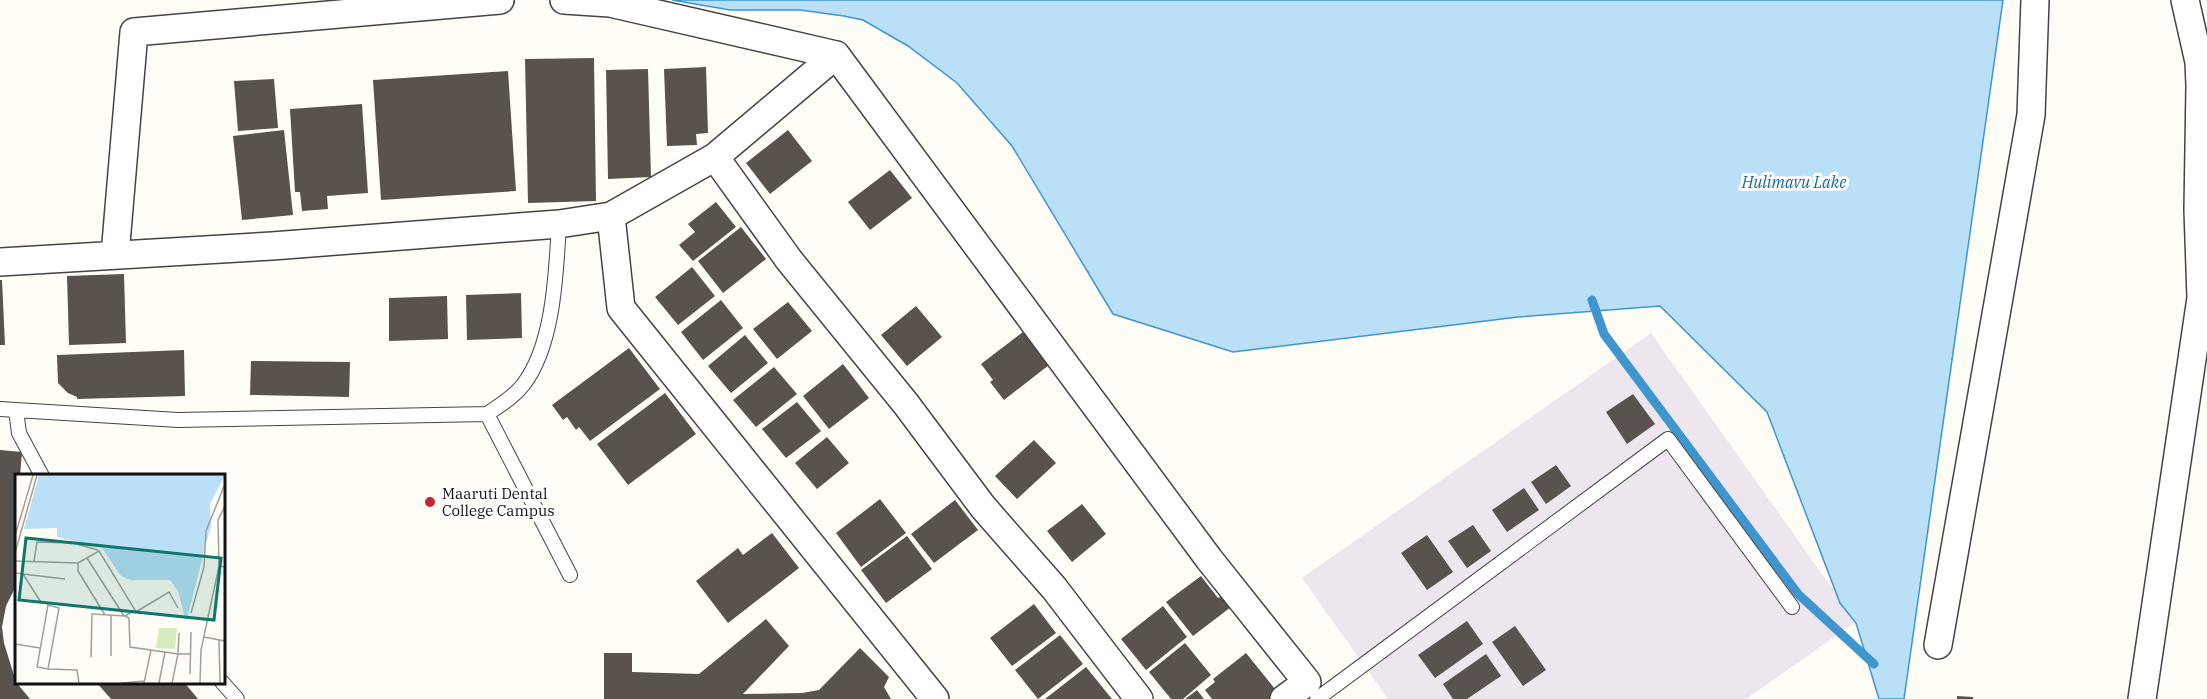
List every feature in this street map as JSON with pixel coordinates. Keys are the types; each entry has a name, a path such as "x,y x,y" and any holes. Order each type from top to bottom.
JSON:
{"street":[{"path":"115,255 134,32 500,0"},
{"path":"564,0 610,3 836,55 1209,559 1306,682 1284,699"},
{"path":"1938,645 2031,115 2035,0"},
{"path":"2142,699 2201,298 2198,210 2204,87 2185,0"},
{"path":"0,262 272,246 559,224 611,216 715,158 836,55"},
{"path":"715,158 789,261 906,404 983,507 1054,588 1139,699"},
{"path":"611,216 621,308 935,699"}],"lane":[{"path":"0,409 178,420 487,414 516,393 525,383 542,351 552,296 559,224"},
{"path":"16,410 19,433 41,474"},
{"path":"487,414 570,575"},
{"path":"1317,699 1668,439 1792,607"},
{"path":"224,684 237,699"}],"shaded area":[{"path":"1651,333 1856,622 1746,699 1388,699 1302,578"}],"water":[{"name":"Hulimavu Lake","path":"672,0 2003,0 1904,699 1879,699 1856,623 1840,603 1767,412 1660,306 1518,317 1233,352 1113,314 1012,146 957,83 908,46 863,20 844,16 800,10 730,10"}],"building":[{"path":"594,58 596,201 528,203 525,59"},
{"path":"706,67 708,133 696,134 697,145 667,146 664,69"},
{"path":"648,69 651,177 608,179 606,70"},
{"path":"508,71 516,191 381,200 373,80"},
{"path":"274,79 278,128 238,131 234,81"},
{"path":"362,104 368,193 327,196 328,209 302,211 300,192 295,192 290,109"},
{"path":"284,130 293,215 242,220 233,136"},
{"path":"788,130 812,161 770,194 746,163"},
{"path":"890,170 912,198 870,230 848,202"},
{"path":"716,202 736,227 693,261 679,245 695,232 688,224"},
{"path":"741,227 766,259 723,293 698,261"},
{"path":"692,267 715,296 678,325 655,297"},
{"path":"124,274 126,343 69,345 67,276"},
{"path":"0,280 2,280 5,345 0,345"},
{"path":"521,293 522,338 467,340 466,295"},
{"path":"447,296 448,339 389,341 389,298"},
{"path":"721,300 743,328 703,360 681,332"},
{"path":"788,302 812,331 777,359 753,329"},
{"path":"916,306 942,337 907,366 881,335"},
{"path":"1023,332 1049,365 1004,400 990,382 993,380 981,364"},
{"path":"745,335 768,363 731,393 708,366"},
{"path":"629,348 660,389 590,441 579,427 576,430 567,417 563,420 552,405"},
{"path":"184,350 185,396 77,399 58,383 57,355"},
{"path":"251,361 350,362 349,397 250,395"},
{"path":"843,364 869,398 829,429 803,396"},
{"path":"774,367 797,394 756,427 733,400"},
{"path":"665,393 696,434 628,485 597,444"},
{"path":"1633,394 1655,424 1627,444 1606,412"},
{"path":"797,402 821,431 786,458 762,429"},
{"path":"827,437 849,463 817,489 795,463"},
{"path":"1034,440 1056,463 1017,499 995,476"},
{"path":"0,450 22,452 20,474 15,474 15,591 6,606 2,627 15,684 18,684 30,699 0,699"},
{"path":"1556,465 1571,486 1546,504 1531,482"},
{"path":"1524,488 1539,510 1507,532 1492,510"},
{"path":"880,499 906,533 861,567 836,533"},
{"path":"955,500 978,530 934,563 911,534"},
{"path":"1082,504 1106,534 1072,562 1047,531"},
{"path":"1473,525 1491,551 1467,568 1448,541"},
{"path":"772,533 799,568 728,623 696,581 738,548 743,555"},
{"path":"1427,535 1453,572 1427,590 1401,553"},
{"path":"907,536 932,569 886,603 861,570"},
{"path":"1201,576 1218,598 1222,596 1231,607 1193,636 1166,602"},
{"path":"1034,604 1056,633 1012,666 990,638"},
{"path":"1163,606 1187,637 1146,670 1121,639"},
{"path":"766,619 789,646 743,694 802,693 819,690 860,648 889,677 884,687 891,699 604,699 604,653 632,653 632,672 699,674"},
{"path":"1467,621 1483,644 1435,678 1418,655"},
{"path":"1515,626 1546,670 1523,686 1492,642"},
{"path":"1060,635 1083,664 1038,699 1015,670"},
{"path":"1185,643 1211,675 1183,699 1171,699 1149,672"},
{"path":"1246,653 1279,694 1273,699 1212,699 1205,690 1215,682 1213,679"},
{"path":"1486,654 1501,676 1467,699 1453,699 1443,684"},
{"path":"1086,667 1112,699 1045,699"},
{"path":"98,684 186,684 198,699 111,699"},
{"path":"1197,690 1204,699 1185,699"},
{"path":"1957,696 1973,697 1973,699 1957,699"}],"waterway":[{"path":"1592,300 1604,334 1798,594 1874,664"}],"place":[{"name":"Maaruti Dental College Campus","path":"430,502"}]}
